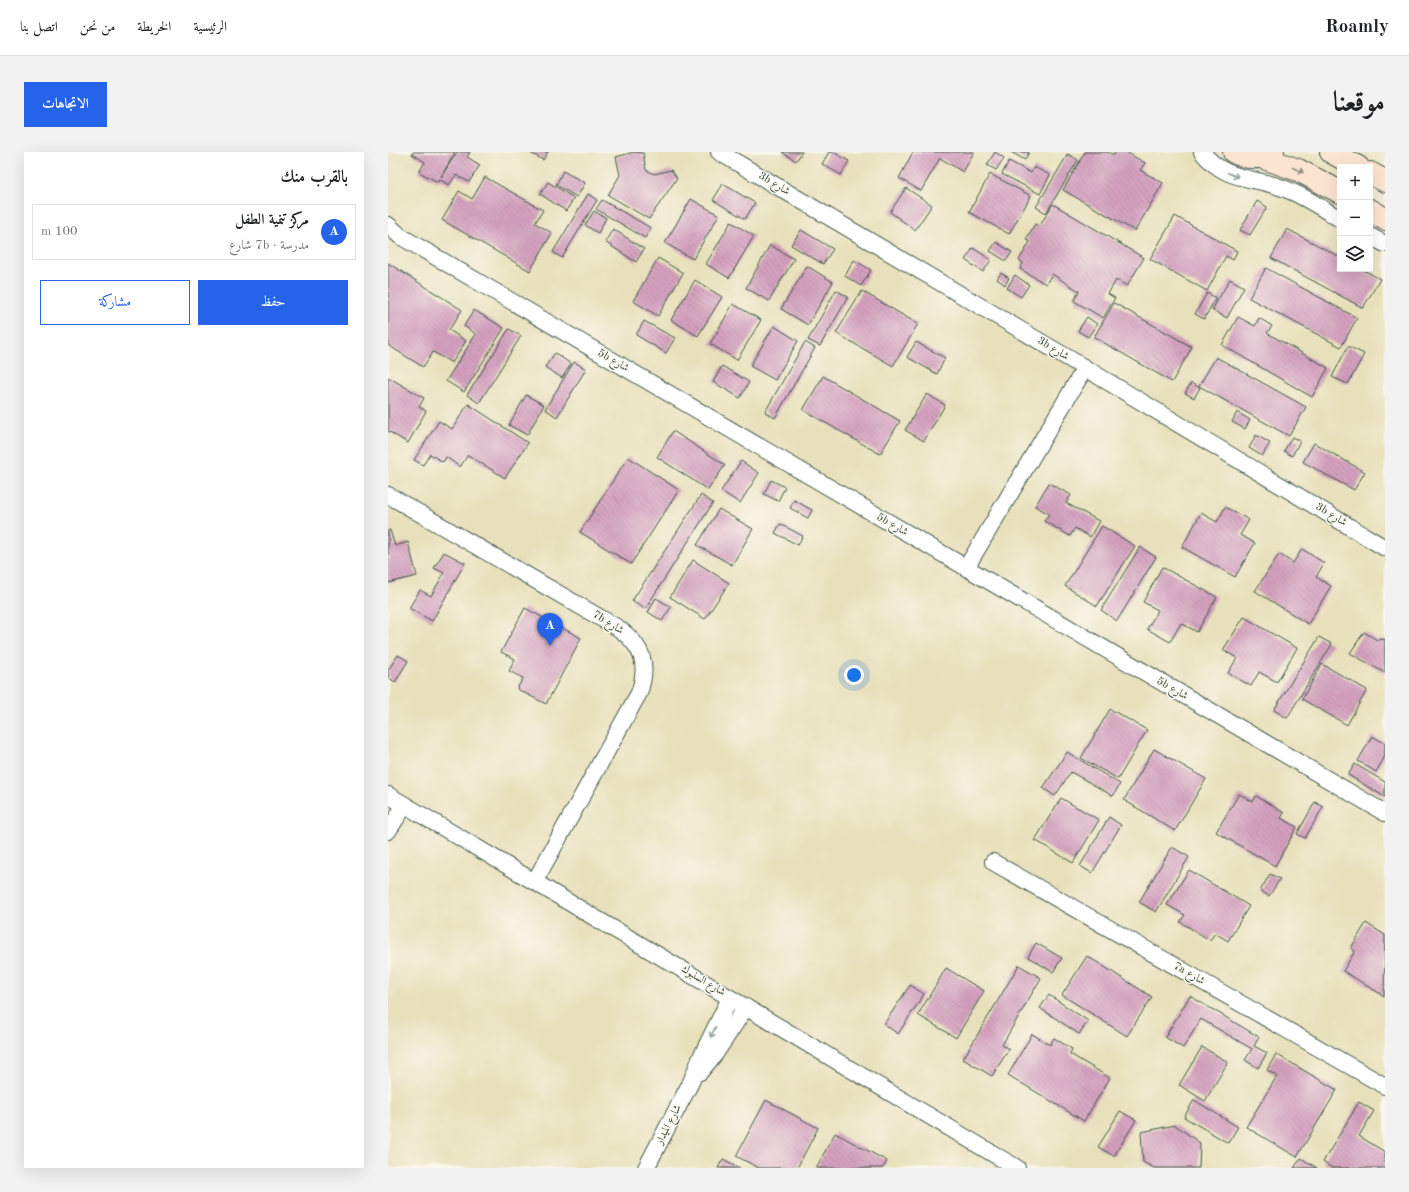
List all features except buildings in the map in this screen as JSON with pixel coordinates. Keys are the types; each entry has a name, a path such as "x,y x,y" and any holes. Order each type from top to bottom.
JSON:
{"main road":[{"path":"1234,152 1251,158 1267,154 1337,190"},
{"path":"1331,152 1353,164"},
{"path":"1373,174 1385,180"}],"street":[{"name":"3b شارع","path":"719,152 1085,368 1385,548"},
{"path":"1202,152 1216,166 1229,173 1242,179 1284,188 1337,217"},
{"name":"5b شارع","path":"388,225 394,234 1385,813"},
{"path":"1373,238 1385,244"},
{"path":"966,568 1085,368"},
{"name":"7b شارع","path":"388,495 618,628 630,637 639,650 644,664 644,679 639,693 535,881"},
{"name":"شارع السنبوك","path":"388,796 535,881 1017,1168"},
{"path":"388,831 405,805"},
{"name":"7a شارع","path":"993,862 1385,1086"},
{"name":"شارع الميدار","path":"646,1168 691,1082 701,1057 730,998"},
{"name":"شارع الميدار","path":"691,1082 715,1054 746,1007"}],"place":[{"name":"مركز تنمية الطفل","path":"550,646"}]}
